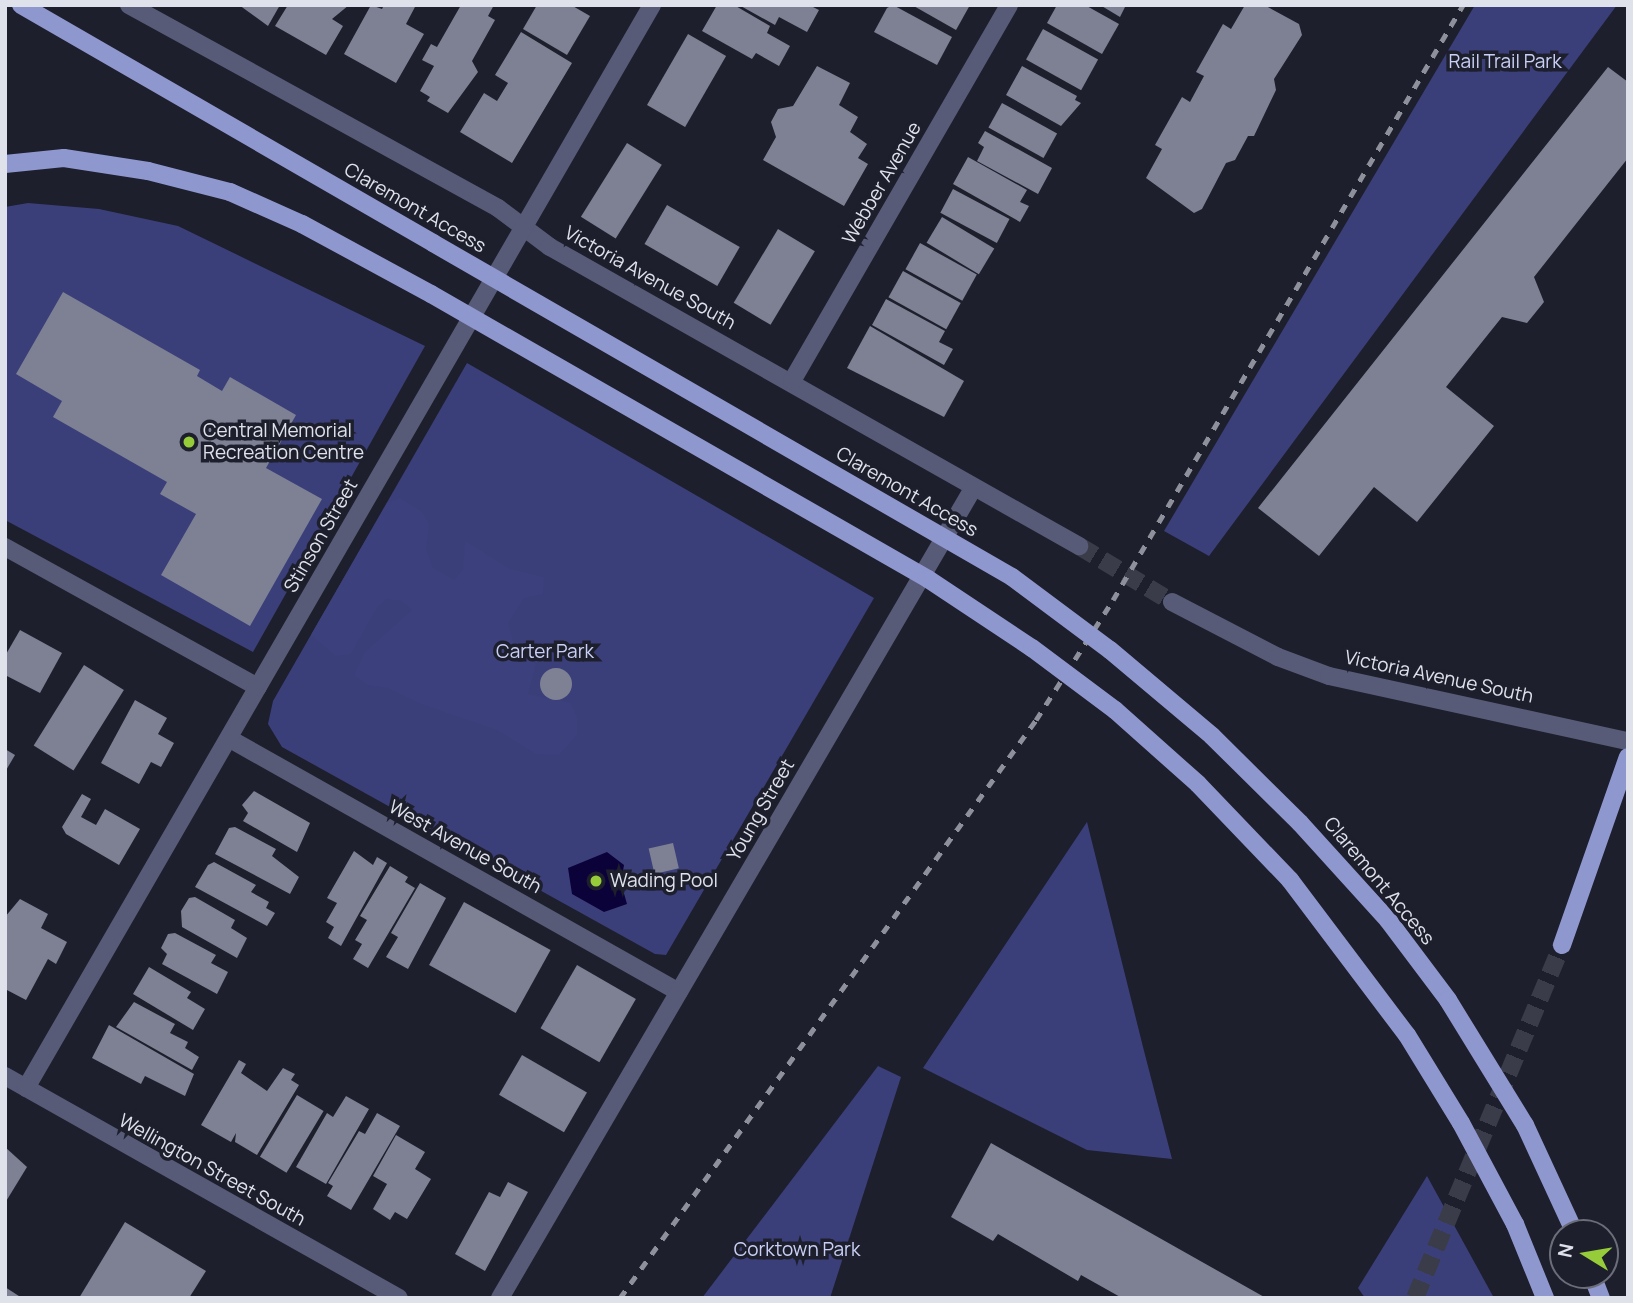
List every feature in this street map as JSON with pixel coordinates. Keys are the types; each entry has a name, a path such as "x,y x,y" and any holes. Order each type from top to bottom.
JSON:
{"main road":[{"name":"Claremont Access","path":"21,5 1012,577 1131,667 1212,736 1300,823 1388,920 1448,1000 1525,1125 1569,1219"},
{"path":"5,164 64,158 148,171 230,192 302,224 431,294 928,579 1032,648 1115,709 1198,783 1290,880 1407,1035 1454,1112 1515,1224 1545,1298"},
{"path":"1562,945 1628,757"}],"street":[{"name":"Victoria Avenue South","path":"129,5 523,223 550,247 792,381 1079,546"},
{"name":"Stinson Street","path":"26,1088 230,739 523,223 652,5"},
{"name":"Webber Avenue","path":"792,381 1009,5"},
{"name":"Young Street","path":"500,1298 974,487"},
{"path":"5,547 258,687"},
{"name":"Victoria Avenue South","path":"1171,603 1278,657 1329,676 1628,741"},
{"name":"West Avenue South","path":"230,739 679,992"},
{"name":"Wellington Street South","path":"5,1076 399,1298"}],"green space":[{"name":"Rail Trail Park","path":"1475,5 1617,5 1209,556 1164,531"},
{"path":"28,203 99,209 178,226 425,346 253,652 5,520 5,207"},
{"name":"Carter Park","path":"467,363 874,598 666,955 655,954 282,747 268,724 273,701"},
{"path":"1087,822 1172,1159 1087,1150 923,1068"},
{"name":"Corktown Park","path":"878,1066 901,1077 830,1298 702,1298"},
{"path":"1427,1176 1494,1298 1365,1298 1358,1288"}],"shaded area":[{"path":"400,498 422,512 429,524 426,549 433,568 454,580 463,569 465,541 510,569 544,577 543,594 524,598 508,623 515,648 536,664 528,694 570,703 577,717 577,735 559,755 536,754 497,730 421,704 388,688 368,685 354,675 365,652 412,610 402,601 387,599 377,607 351,654 336,656 311,635 387,503"},
{"name":"Wading Pool","path":"607,852 624,865 621,883 627,904 604,912 572,894 568,868"}],"building":[{"path":"239,5 280,5 268,26"},
{"path":"288,5 349,5 332,19 343,26 326,55 275,26"},
{"path":"371,5 382,9 384,5 416,5 406,24 424,34 396,83 344,54"},
{"path":"461,5 494,5 488,16 495,20 472,61 478,72 448,113 427,101 430,97 420,91 434,66 422,60 431,44 437,47"},
{"path":"537,5 571,5 590,16 567,55 523,29"},
{"path":"717,5 734,5 770,26 767,33 790,46 779,66 756,53 752,59 702,31"},
{"path":"739,5 809,5 819,10 807,32 779,17 775,25"},
{"path":"893,5 952,37 937,65 874,32 887,8"},
{"path":"912,5 970,5 956,30"},
{"path":"1057,5 1085,5 1119,24 1102,54 1047,23"},
{"path":"1100,5 1126,5 1120,17"},
{"path":"1245,5 1264,5 1299,24 1302,35 1274,79 1276,90 1254,136 1248,136 1235,160 1226,163 1202,209 1194,213 1146,178 1162,149 1155,145 1182,97 1190,102 1204,76 1196,72 1223,24 1231,29"},
{"path":"1043,29 1098,60 1081,90 1026,60"},
{"path":"521,32 572,63 512,163 460,132 484,93 497,101 508,83 495,75"},
{"path":"688,34 726,56 685,127 647,105"},
{"path":"817,66 850,83 839,105 858,117 850,132 867,144 858,158 868,164 844,206 763,160 776,137 771,122 778,109 793,106"},
{"path":"1022,66 1077,96 1075,100 1081,103 1061,126 1006,95"},
{"path":"1608,67 1628,82 1628,158 1534,277 1544,302 1527,323 1502,317 1446,387 1494,426 1417,522 1374,487 1319,556 1258,508"},
{"path":"1002,103 1057,134 1044,158 988,127"},
{"path":"985,131 1052,168 1038,194 977,161 984,147 978,143"},
{"path":"627,143 662,165 616,239 581,217"},
{"path":"968,157 1027,190 1020,202 1029,206 1020,222 953,184"},
{"path":"953,189 1010,219 997,243 940,213"},
{"path":"667,205 740,247 717,286 644,244"},
{"path":"942,217 994,248 979,274 927,243"},
{"path":"778,229 815,251 771,325 734,303"},
{"path":"920,243 977,275 962,301 905,269"},
{"path":"903,271 961,303 946,329 888,297"},
{"name":"Central Memorial Recreation Centre","path":"63,292 200,370 197,376 222,391 230,377 296,415 266,468 322,499 250,626 161,575 196,514 160,494 167,482 53,417 62,401 16,374"},
{"path":"886,299 945,331 939,342 953,349 944,365 872,325"},
{"path":"870,326 964,381 944,417 847,368"},
{"path":"20,630 62,653 40,693 5,675 5,656"},
{"path":"84,665 124,690 74,770 34,746"},
{"path":"556,668 567,673 572,684 567,695 556,700 545,695 540,684 545,673"},
{"path":"135,700 167,718 158,734 174,743 161,767 151,762 139,784 101,763"},
{"path":"5,749 15,755 5,772"},
{"path":"254,791 310,823 297,852 243,821 248,813 242,805"},
{"path":"82,794 91,799 81,817 96,825 105,809 140,829 119,865 66,834 62,827"},
{"path":"235,827 276,849 272,856 299,877 290,894 215,854 229,828"},
{"path":"673,843 679,868 654,874 649,849"},
{"path":"354,851 373,865 377,857 387,863 341,946 328,938 334,927 326,922 337,903 327,898"},
{"path":"214,862 256,885 251,892 269,902 266,908 275,913 267,926 195,887 208,865"},
{"path":"390,866 408,877 405,882 415,888 368,968 353,959 362,944 355,940 367,920 360,916"},
{"path":"420,883 446,898 408,969 386,957 398,937 391,933"},
{"path":"195,897 235,920 231,928 247,938 237,958 182,927 181,911 189,898"},
{"path":"20,899 48,914 41,928 67,942 56,964 48,959 26,1000 5,989 5,917"},
{"path":"464,902 551,950 516,1013 429,965"},
{"path":"175,933 216,955 211,963 228,972 217,994 162,964 167,954 161,948 168,934"},
{"path":"577,965 636,999 599,1062 540,1028"},
{"path":"149,967 191,992 187,998 205,1009 193,1030 133,994"},
{"path":"134,1002 175,1024 170,1033 188,1042 185,1048 199,1057 192,1070 116,1027"},
{"path":"109,1025 194,1074 185,1096 145,1076 141,1084 92,1058"},
{"path":"522,1055 587,1092 564,1132 499,1095"},
{"path":"239,1060 246,1064 241,1073 267,1091 283,1068 295,1074 291,1080 299,1085 257,1155 235,1142 236,1133 231,1142 201,1125"},
{"path":"297,1095 324,1111 286,1173 260,1157"},
{"path":"346,1096 369,1109 326,1184 296,1167 327,1113 333,1117"},
{"path":"377,1113 400,1126 351,1210 327,1196 333,1186 328,1183 359,1131 365,1134"},
{"path":"396,1135 425,1152 415,1169 431,1179 407,1219 395,1212 390,1220 373,1209 387,1184 373,1176"},
{"path":"991,1143 1266,1298 1122,1298 1081,1275 1078,1281 998,1234 993,1241 951,1217"},
{"path":"5,1147 27,1167 5,1203"},
{"path":"508,1182 528,1192 485,1271 455,1254 489,1192 500,1197"},
{"path":"125,1222 206,1271 189,1298 79,1298"},
{"path":"5,1287 22,1298 5,1298"}],"tunnel":[{"path":"1079,546 1172,602"},
{"path":"1415,1298 1562,945"}],"railway":[{"path":"620,1298 1036,720 1113,600 1463,5"}],"place":[{"name":"Central Memorial Recreation Centre","path":"189,442"},
{"name":"Wading Pool","path":"596,881"}]}
